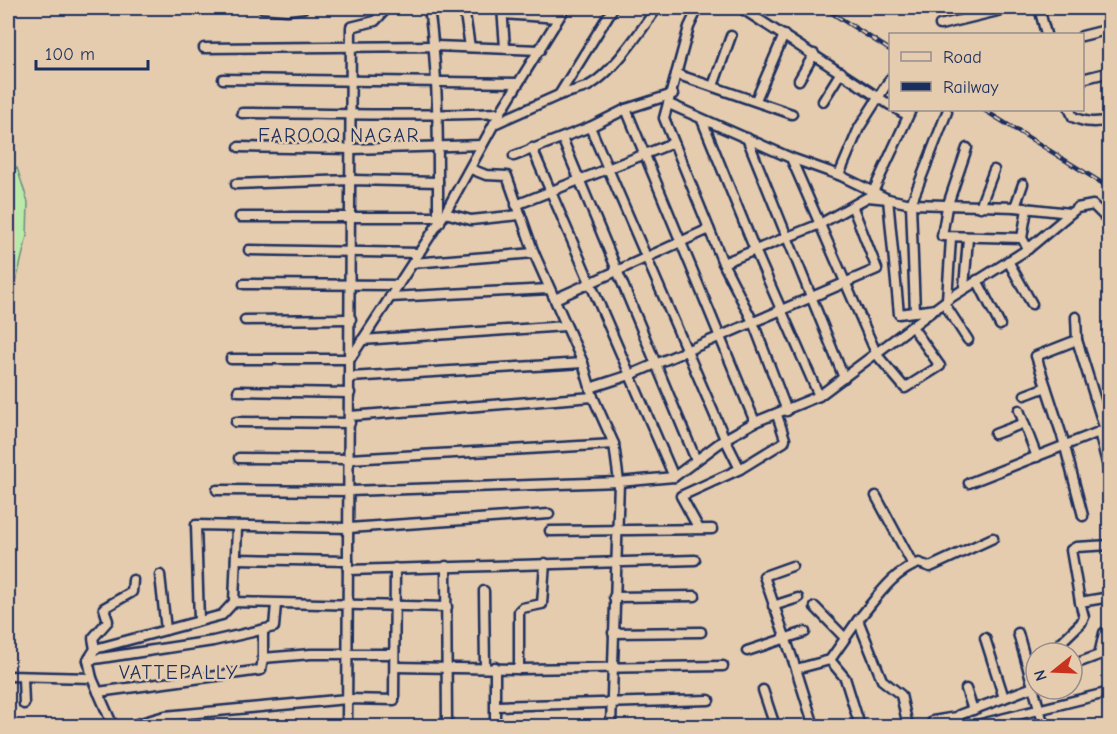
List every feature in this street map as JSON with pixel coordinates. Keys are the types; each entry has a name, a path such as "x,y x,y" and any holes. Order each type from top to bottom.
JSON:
{"street":[{"path":"262,8 303,8"},
{"path":"347,726 353,47 351,27 375,21 387,8"},
{"path":"429,8 435,46 441,218"},
{"path":"464,8 470,47"},
{"path":"558,8 558,18"},
{"path":"350,358 441,218 471,169 500,113 565,8"},
{"path":"559,94 613,8"},
{"path":"494,124 559,94 588,86 630,46 657,8"},
{"path":"698,8 664,118 723,263 753,322 787,411"},
{"path":"741,8 889,104"},
{"path":"940,25 1010,8"},
{"path":"1039,8 1046,33"},
{"path":"505,47 502,11 558,18"},
{"path":"1084,36 1110,29"},
{"path":"756,100 784,35"},
{"path":"712,86 731,36"},
{"path":"204,48 435,46 540,50"},
{"path":"799,80 814,54"},
{"path":"823,101 841,72"},
{"path":"1084,79 1110,72"},
{"path":"676,74 792,114"},
{"path":"223,79 518,83"},
{"path":"839,175 859,128 889,82"},
{"path":"514,156 590,127 626,109 673,94"},
{"path":"669,104 791,158 839,175 888,199"},
{"path":"626,109 755,422"},
{"path":"1070,111 1073,117 1084,122 1097,123 1110,120"},
{"path":"242,113 352,112 438,116 500,113"},
{"path":"873,192 909,112"},
{"path":"915,312 911,204 947,112"},
{"path":"702,120 755,250 819,396"},
{"path":"590,127 724,439 740,469"},
{"path":"562,138 696,460"},
{"path":"747,138 844,378"},
{"path":"516,205 674,142"},
{"path":"239,147 352,149 482,145"},
{"path":"967,147 947,207 942,236 1022,238"},
{"path":"532,148 674,477"},
{"path":"791,158 877,355 905,388 938,369 939,363 912,328"},
{"path":"471,169 486,175 507,176 534,254 583,363 593,398 614,444 619,482 611,726"},
{"path":"980,207 994,170"},
{"path":"236,183 352,180 438,182"},
{"path":"1015,207 1023,184"},
{"path":"723,263 820,224 853,208 868,197 947,207 1015,207 1070,213"},
{"path":"888,199 899,314 943,304"},
{"path":"217,490 349,491 619,482 674,477 724,439 755,422 787,411 819,396 964,288 1028,249 1082,205 1093,205 1110,222"},
{"path":"590,388 630,375 878,269 853,208"},
{"path":"1027,209 1022,238 1028,249"},
{"path":"240,217 471,220 519,215"},
{"path":"555,299 709,229"},
{"path":"951,238 943,304 968,340"},
{"path":"964,288 968,238"},
{"path":"249,250 419,253"},
{"path":"413,263 534,254"},
{"path":"1008,261 1032,304"},
{"path":"977,280 1000,325"},
{"path":"244,284 351,287 398,285"},
{"path":"390,297 549,289"},
{"path":"1076,317 1077,340 1104,430 1110,475"},
{"path":"245,320 351,319"},
{"path":"362,340 566,326"},
{"path":"1077,340 1036,356 1066,447 1083,516"},
{"path":"231,359 350,358"},
{"path":"350,377 583,363"},
{"path":"1025,394 1046,387"},
{"path":"238,391 350,393"},
{"path":"237,422 350,420 593,398"},
{"path":"1019,410 1037,457"},
{"path":"698,527 681,496 740,469 784,442 777,415"},
{"path":"995,434 1024,423"},
{"path":"969,483 1066,447 1104,430"},
{"path":"239,458 349,459 614,444"},
{"path":"876,496 913,565"},
{"path":"199,621 196,525 237,528 349,528 549,514"},
{"path":"550,531 698,527 712,529"},
{"path":"113,726 92,678 88,660 95,649 222,615 234,602 237,528"},
{"path":"796,669 830,660 858,620 894,577 913,565 919,563 930,567 993,538"},
{"path":"1062,641 1084,617 1071,550 1076,547 1110,545"},
{"path":"236,559 395,568 545,562 695,560"},
{"path":"519,669 519,611 522,608 542,604 545,562"},
{"path":"446,566 447,726"},
{"path":"792,566 764,576 814,726"},
{"path":"129,726 165,716 347,699 394,700 395,568"},
{"path":"160,575 166,630"},
{"path":"95,649 93,638 108,621 104,608 132,592 133,580"},
{"path":"484,591 485,667"},
{"path":"615,597 695,596"},
{"path":"1080,602 1110,597"},
{"path":"773,606 798,598"},
{"path":"234,602 447,607"},
{"path":"88,660 213,641 274,627 276,604"},
{"path":"815,607 845,638"},
{"path":"858,620 882,680 901,695 908,726"},
{"path":"98,692 261,670 263,630"},
{"path":"613,633 701,632"},
{"path":"747,651 805,632"},
{"path":"1018,633 1024,650"},
{"path":"1084,661 1099,655 1104,633 1110,633"},
{"path":"985,638 1004,698"},
{"path":"263,658 394,654"},
{"path":"830,660 845,678 860,726"},
{"path":"395,667 447,666 519,669 723,666"},
{"path":"495,667 495,726"},
{"path":"8,676 92,678"},
{"path":"22,678 24,704"},
{"path":"930,726 933,721 957,722 973,710 1004,698 1024,685"},
{"path":"966,689 973,710"},
{"path":"763,690 775,726"},
{"path":"973,726 1110,692"},
{"path":"496,706 709,700"},
{"path":"1038,701 1044,726"}],"green space":[{"path":"17,168 28,202 27,236 8,315 8,171"}],"railway":[{"path":"824,8 889,49"},
{"path":"986,111 1110,188"}],"district":[{"name":"FAROOQ NAGAR","path":"339,135"},
{"name":"VATTEPALLY","path":"179,672"}]}
